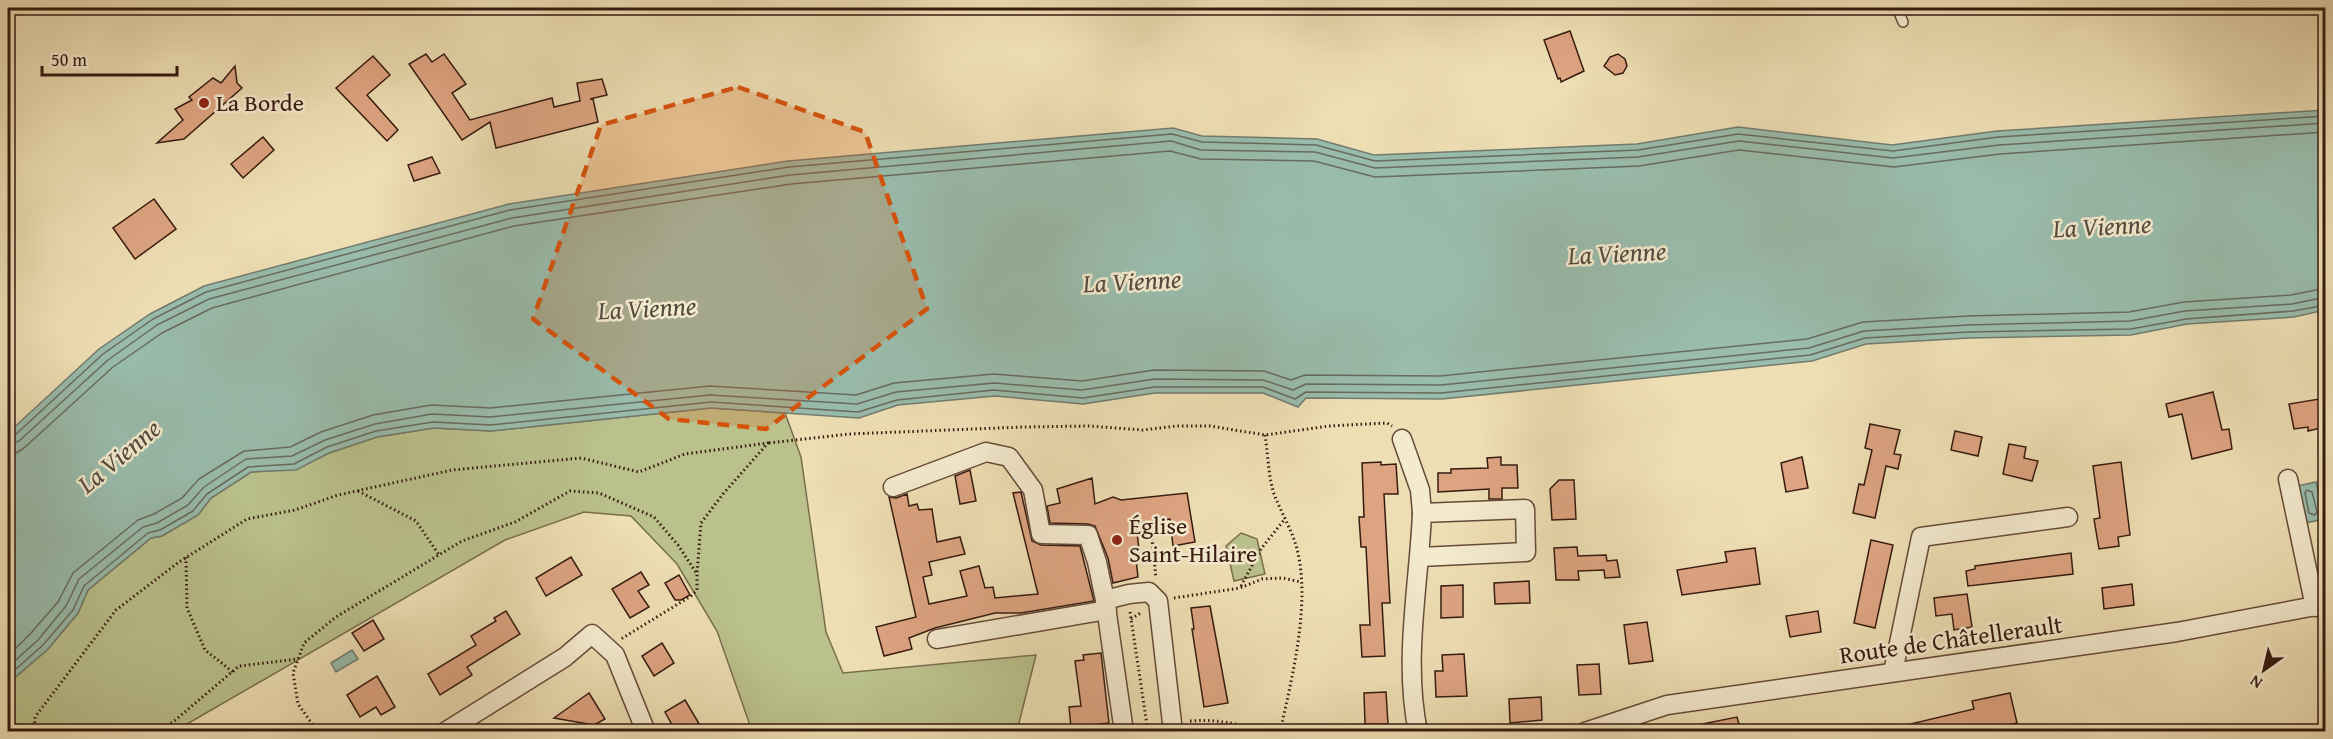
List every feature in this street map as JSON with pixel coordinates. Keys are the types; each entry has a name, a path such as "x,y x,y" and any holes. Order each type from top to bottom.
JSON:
{"street":[{"path":"1402,440 1420,490 1422,513 1411,667 1414,713 1418,732"},
{"path":"893,487 986,452 1009,457 1033,490 1041,534 1088,535 1097,562 1106,605 1124,732"},
{"path":"2288,479 2320,606"},
{"path":"1420,557 1526,552 1525,509 1422,513"},
{"path":"1893,672 1921,537 2068,517"},
{"path":"937,639 1106,605 1129,594 1154,596 1172,727"},
{"name":"Route de Châtellerault","path":"1585,732 1667,705 2177,632 2320,606"},
{"path":"445,732 566,657 592,634 615,655 646,732"}],"lane":[{"path":"1897,8 1903,22"}],"path":[{"path":"34,732 35,717 116,610 186,557 247,519 295,510 338,495 452,470 581,458 639,472 685,454 849,434 1089,426 1143,430 1176,426 1210,426 1265,435 1329,426 1387,423 1396,429 1402,440"},
{"path":"1265,435 1274,491 1297,549 1301,582 1299,634 1280,732"},
{"path":"607,648 697,591 701,523 768,443"},
{"path":"358,491 416,521 439,555"},
{"path":"318,732 298,704 292,673 304,643 336,617 462,541 514,522 570,492 599,494 654,517 678,545 697,574"},
{"path":"1240,588 1261,549 1284,520"},
{"path":"186,557 187,608 206,650 233,672"},
{"path":"1154,596 1240,588 1262,579 1283,578 1301,582"},
{"path":"1129,594 1148,732"},
{"path":"155,732 172,722 239,666 298,659"},
{"path":"1172,727 1208,719 1237,723 1262,732"}],"highlighted area":[{"path":"738,87 865,132 927,309 766,429 669,419 533,319 601,125"}],"green space":[{"path":"711,408 785,413 801,457 826,632 843,673 1036,655 1017,731 752,731 717,631 677,564 631,516 584,512 505,540 175,731 8,732 8,688 11,681 48,649 78,613 88,590 151,538 162,536 198,515 211,498 251,472 296,469 329,453 377,437 434,428 491,431"},
{"path":"1241,533 1257,539 1265,574 1234,581 1226,546"}],"water":[{"name":"La Vienne","path":"2325,110 2325,310 2294,317 2187,324 2131,335 1969,338 1866,344 1812,361 1442,399 1306,398 1298,407 1263,393 1155,393 1083,404 995,396 898,405 859,418 711,408 491,431 434,428 377,437 329,453 296,470 251,472 211,498 198,515 162,536 151,538 88,590 78,613 48,649 11,681 8,688 8,433 99,349 150,314 204,286 509,204 788,161 1173,128 1202,136 1317,139 1374,155 1637,144 1738,127 1892,145 1997,131"},
{"path":"2316,482 2325,519 2305,523 2297,486"},
{"path":"352,650 358,659 336,672 331,663"}],"building":[{"path":"1570,31 1584,71 1561,82 1544,40"},
{"path":"426,54 432,62 444,54 466,84 452,93 470,120 552,98 554,107 580,101 577,83 602,79 607,95 590,99 593,99 598,122 496,148 490,122 462,140 409,64"},
{"path":"1618,54 1625,59 1627,66 1623,73 1615,75 1604,66 1610,57"},
{"path":"373,56 390,75 367,95 398,130 387,141 336,88"},
{"name":"La Borde","path":"235,66 237,83 242,88 184,139 157,143 183,120 175,109 192,100 189,97 213,78 221,83"},
{"path":"263,137 274,150 243,178 231,164"},
{"path":"432,157 440,173 414,181 408,165"},
{"path":"154,199 176,229 135,259 113,228"},
{"path":"2213,392 2222,430 2229,429 2232,449 2192,459 2182,414 2169,417 2166,404"},
{"path":"2319,399 2320,410 2325,409 2325,427 2308,431 2308,427 2294,429 2289,404"},
{"path":"1870,424 1900,430 1894,454 1901,455 1898,469 1886,466 1875,518 1853,513 1859,484 1864,485 1872,450 1865,448"},
{"path":"1955,431 1982,437 1978,456 1951,450"},
{"path":"2009,444 2026,447 2024,458 2038,461 2032,481 2003,474"},
{"path":"1501,457 1501,465 1517,465 1518,488 1502,488 1502,499 1489,499 1489,489 1438,492 1438,473 1451,473 1451,469 1488,468 1487,458"},
{"path":"1802,457 1808,488 1786,492 1781,463"},
{"path":"1381,462 1381,465 1396,464 1398,494 1384,494 1390,603 1382,603 1385,656 1362,657 1360,625 1370,625 1366,547 1361,547 1359,517 1364,517 1362,463"},
{"path":"2121,462 2130,535 2118,537 2119,546 2099,549 2094,519 2100,518 2093,466"},
{"path":"970,470 976,501 960,504 955,476"},
{"path":"1092,478 1095,504 1113,497 1121,500 1187,493 1195,542 1173,546 1170,519 1136,524 1140,558 1136,559 1138,577 1113,583 1108,558 1095,526 1050,523 1047,506 1060,503 1057,489"},
{"path":"1559,480 1574,480 1576,519 1552,520 1550,489"},
{"path":"1021,492 1032,541 1041,545 1080,546 1094,601 1021,613 995,613 935,628 909,638 912,649 884,656 876,627 916,617 889,497 896,498 907,494 909,506 917,504 919,510 932,509 937,542 960,537 965,554 929,562 932,575 923,577 929,604 967,596 960,571 979,566 985,588 993,587 995,598 1038,594 1013,493"},
{"path":"1871,540 1893,545 1875,628 1854,623"},
{"path":"1577,547 1578,556 1606,555 1607,561 1617,560 1620,577 1605,578 1604,570 1578,571 1579,580 1556,580 1554,548"},
{"path":"1755,548 1760,584 1682,595 1677,570 1727,562 1725,552"},
{"path":"2071,553 2073,574 1968,586 1966,571 1975,569 1975,566"},
{"path":"571,557 582,575 546,596 536,578"},
{"path":"641,572 649,585 638,591 649,607 630,618 612,589"},
{"path":"679,575 690,595 681,600 675,600 665,583"},
{"path":"1529,581 1530,603 1495,604 1494,583"},
{"path":"2132,584 2134,605 2104,609 2102,588"},
{"path":"1463,585 1463,617 1441,618 1441,586"},
{"path":"1967,594 1972,627 1954,630 1952,614 1936,616 1934,598"},
{"path":"1210,606 1228,703 1204,707 1191,608"},
{"path":"506,611 520,634 467,667 472,675 440,695 428,674 476,645 471,636 496,621 494,618"},
{"path":"1818,611 1821,632 1790,637 1786,616"},
{"path":"373,620 384,639 364,651 352,633"},
{"path":"1647,622 1653,661 1629,664 1624,625"},
{"path":"662,643 674,663 654,676 642,656"},
{"path":"1101,653 1109,723 1071,727 1069,707 1081,706 1075,661 1084,660 1083,655"},
{"path":"1464,654 1467,696 1436,697 1435,671 1443,671 1442,655"},
{"path":"1599,664 1601,694 1579,695 1577,665"},
{"path":"377,676 395,707 381,715 376,707 360,717 347,695"},
{"path":"1386,692 1388,724 1365,724 1364,693"},
{"path":"589,693 605,719 594,725 554,718"},
{"path":"2010,693 2017,723 1979,732 1902,732 1902,726 1974,709 1972,701"},
{"path":"1541,697 1542,720 1510,723 1509,699"},
{"path":"685,700 704,732 676,732 665,712"},
{"path":"1737,717 1741,732 1698,732 1697,725"}],"place":[{"name":"La Borde","path":"204,103"},
{"name":"Église Saint-Hilaire","path":"1117,540"}]}
